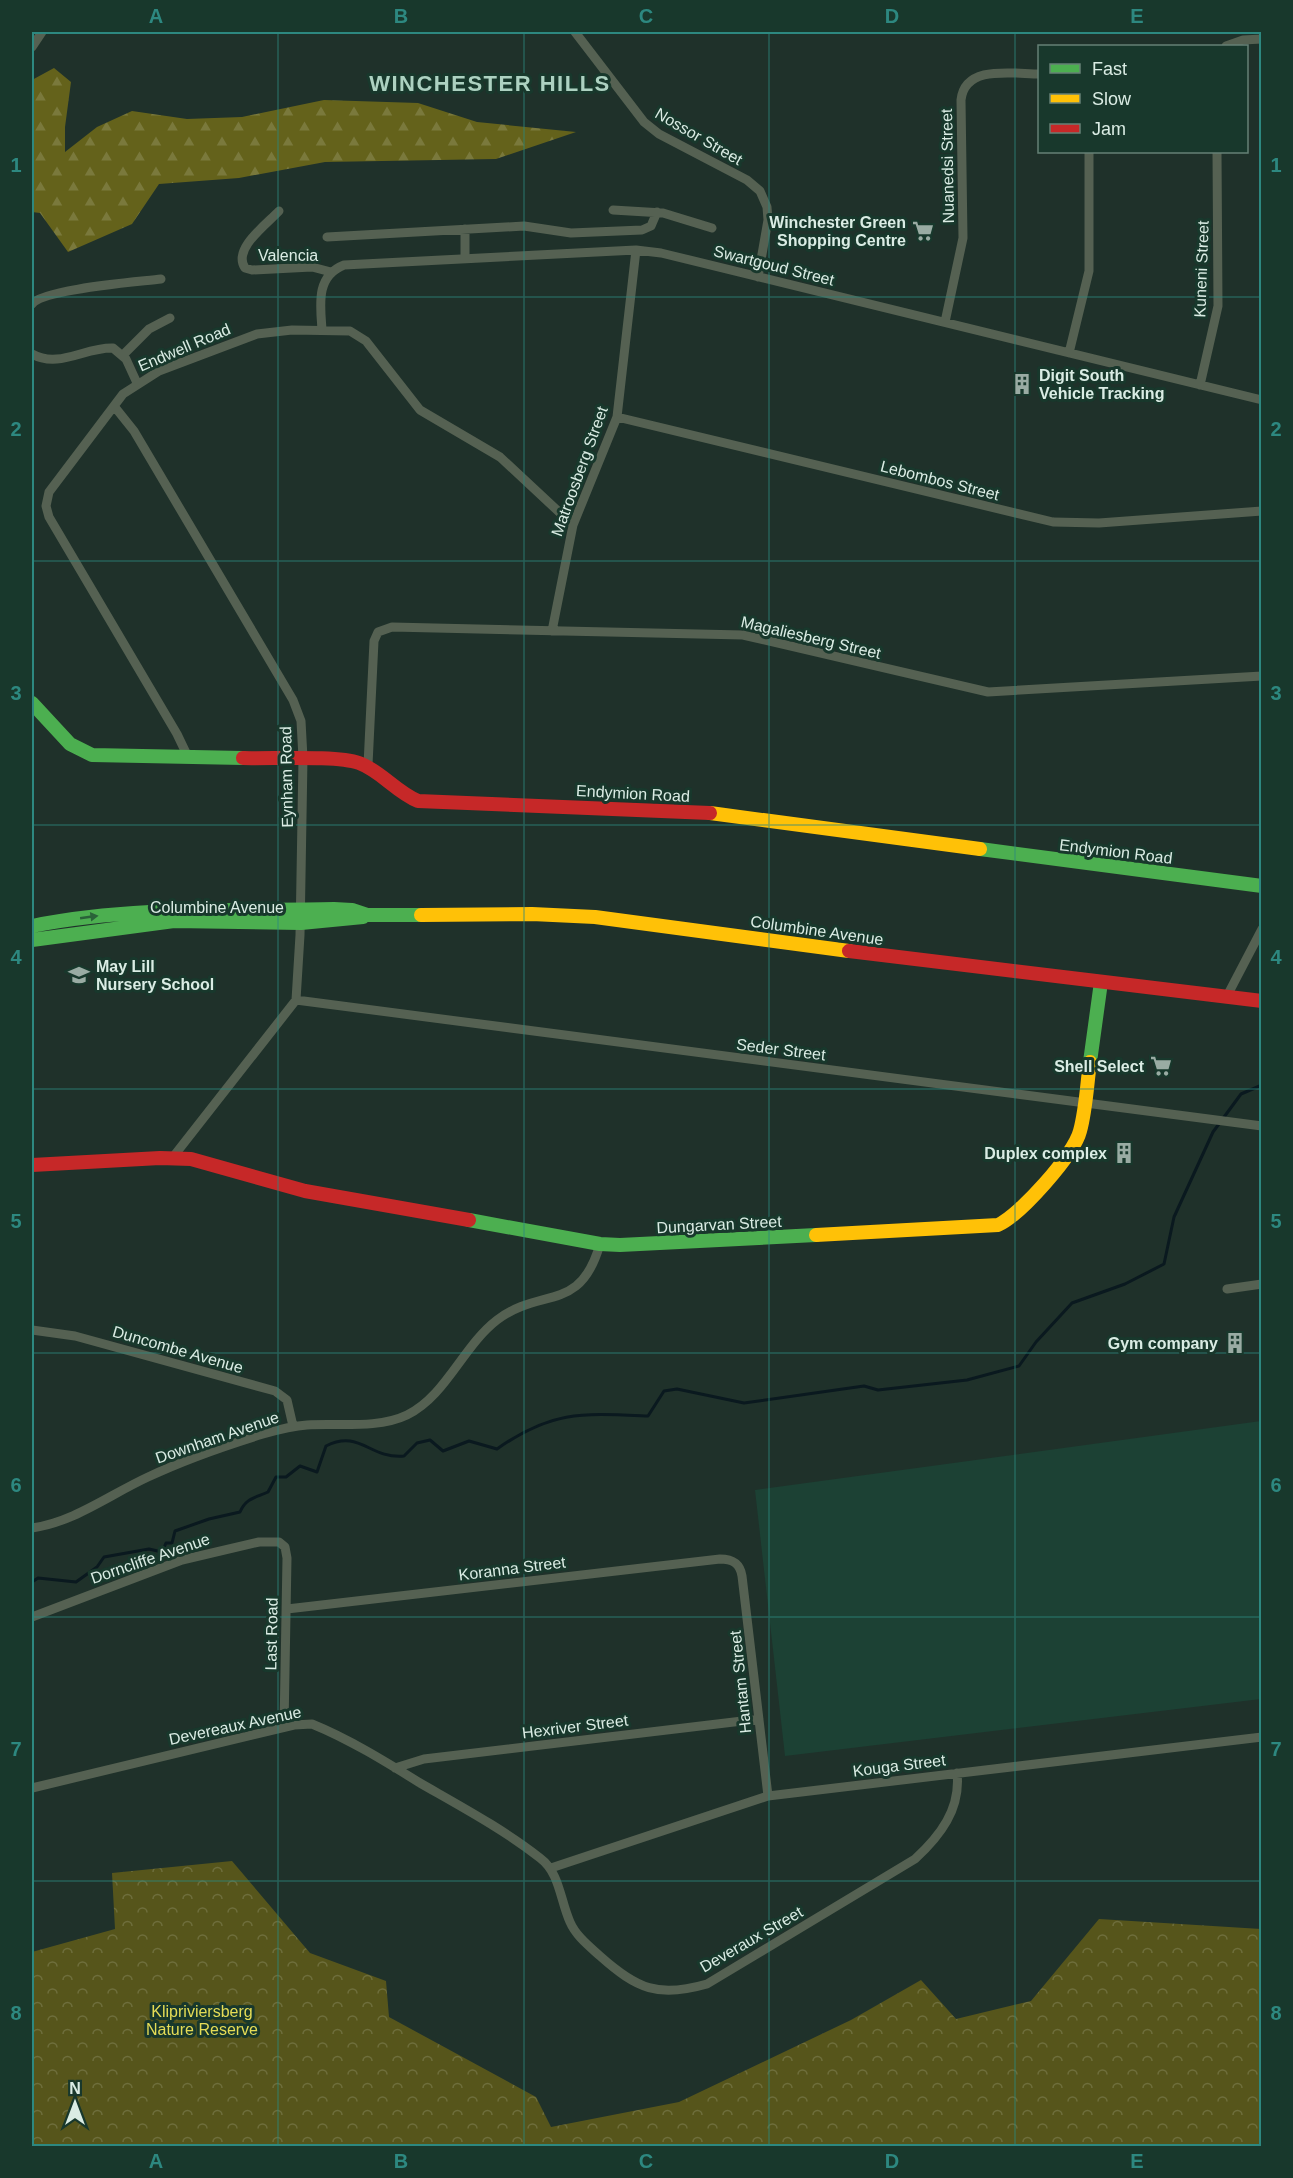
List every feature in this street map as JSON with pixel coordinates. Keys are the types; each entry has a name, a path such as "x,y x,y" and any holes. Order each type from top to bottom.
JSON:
{"street":[{"path":"32,47 42,32"},
{"name":"Nossor Street","path":"575,32 644,122 659,134 747,180 760,191 767,207 768,220 758,277"},
{"path":"1229,45 1243,40 1262,39"},
{"name":"Nuanedsi Street","path":"945,322 963,238 961,100 964,89 970,80 981,75 1038,74"},
{"path":"1069,353 1089,271 1089,153"},
{"name":"Kuneni Street","path":"1200,385 1218,306 1217,153"},
{"path":"613,210 657,212 712,228"},
{"name":"Valencia","path":"279,211 243,252 241,262 245,268 252,270 312,267 331,272"},
{"path":"327,237 535,226 572,233 642,230 651,226 657,212"},
{"path":"465,229 465,258"},
{"name":"Swartgoud Street","path":"331,272 344,264 356,262 636,250 758,277 1262,400"},
{"name":"Matroosberg Street","path":"552,631 573,525 617,417 636,250"},
{"path":"322,329 321,290 331,272"},
{"path":"32,304 40,296 58,292 161,279"},
{"path":"123,355 149,329 170,318"},
{"name":"Endwell Road","path":"188,757 177,734 50,517 46,506 49,492 114,406 136,383 239,339 275,331 322,329 351,331 362,336 420,410 500,458 573,525"},
{"path":"32,354 39,358 57,360 110,347 123,355 136,383"},
{"name":"Eynham Road","path":"114,406 134,431 293,700 301,721 303,758 301,916 296,1000"},
{"name":"Lebombos Street","path":"617,417 1053,522 1099,523 1262,511"},
{"name":"Magaliesberg Street","path":"368,765 374,640 378,632 392,627 751,636 988,692 1262,676"},
{"path":"32,703 70,744 84,753 303,758 368,765"},
{"name":"Endymion Road","path":"368,765 395,791 418,801 688,811 1262,886"},
{"name":"Columbine Avenue","path":"37,939 173,914"},
{"name":"Columbine Avenue","path":"33,923 173,914 361,919 367,915 594,917 1262,1001"},
{"path":"33,923 37,939"},
{"path":"1227,996 1262,929"},
{"name":"Dungarvan Street","path":"32,1166 173,1157 190,1159 305,1191 600,1244 640,1245 1003,1223 1019,1212 1066,1155 1080,1133 1101,982"},
{"path":"173,1157 296,1000"},
{"name":"Seder Street","path":"296,1000 1262,1126"},
{"name":"Downham Avenue","path":"32,1528 75,1515 175,1466 261,1434 293,1426 390,1420 414,1411 441,1385 480,1337 499,1319 517,1310 565,1294 583,1281 594,1264 600,1244"},
{"path":"1227,1289 1262,1284"},
{"name":"Duncombe Avenue","path":"32,1330 75,1336 275,1392 287,1400 293,1426"},
{"name":"Dorncliffe Avenue","path":"32,1617 203,1554 259,1542 281,1543"},
{"name":"Last Road","path":"281,1543 287,1554 284,1727"},
{"name":"Koranna Street","path":"287,1609 720,1559 731,1560 739,1566"},
{"name":"Hantam Street","path":"739,1566 747,1614 768,1796"},
{"name":"Hexriver Street","path":"395,1768 416,1760 759,1719"},
{"name":"Devereaux Avenue","path":"32,1788 301,1723 312,1724 395,1768 501,1832 535,1854 551,1868"},
{"name":"Kouga Street","path":"551,1868 768,1796 1262,1737"},
{"name":"Deveraux Street","path":"551,1868 569,1920 579,1936 629,1979 652,1989 677,1992 706,1984 915,1859 932,1842 954,1809 958,1787 957,1773"}],"shaded area":[{"path":"1261,1421 1261,1699 785,1756 755,1490"}],"green space":[{"path":"54,68 71,82 65,127 65,152 97,127 132,111 187,119 242,117 324,100 418,103 477,122 576,132 496,159 325,162 239,178 159,184 132,224 68,252 40,213 32,212 32,80"},
{"name":"Klipriviersberg Nature Reserve","path":"232,1861 310,1953 386,1981 389,2017 536,2097 551,2127 679,2102 851,2020 921,1980 956,2019 1031,2001 1099,1919 1261,1929 1261,2146 32,2146 32,1952 115,1929 112,1873"}],"waterway":[{"path":"32,1582 38,1578 76,1582 97,1567 104,1557 149,1549 162,1552 166,1543 172,1543 175,1531 209,1519 240,1512 248,1501 268,1492 276,1477 286,1477 300,1466 317,1472 326,1446 338,1442 356,1442 392,1456 404,1456 417,1443 430,1440 443,1451 469,1441 497,1449 535,1427 569,1417 605,1414 648,1416 664,1391 677,1389 744,1403 864,1386 878,1390 967,1380 1019,1366 1036,1342 1072,1303 1125,1284 1164,1264 1174,1217 1213,1132 1241,1094 1262,1085"}],"traffic: fast":[{"path":"32,703 70,744 92,755 243,758"},
{"path":"980,849 1262,886"},
{"path":"32,926 145,912 334,909 352,910 367,915 421,915"},
{"path":"32,940 174,921 301,923 363,917"},
{"path":"1090,1062 1101,982"},
{"path":"469,1220 600,1244 620,1245 816,1235"}],"traffic: slow":[{"path":"710,813 980,849"},
{"path":"421,915 532,914 595,917 849,951"},
{"path":"816,1235 998,1225 1008,1219 1045,1183 1076,1142 1084,1114 1090,1062"}],"traffic: jam":[{"path":"243,758 320,758 359,763 418,801 710,813"},
{"path":"849,951 1262,1001"},
{"path":"32,1165 160,1158 191,1159 305,1191 469,1220"}],"place":[{"name":"Winchester Green Shopping Centre","path":"923,231"},
{"name":"Digit South Vehicle Tracking","path":"1022,384"},
{"name":"May Lill Nursery School","path":"79,975"},
{"name":"Shell Select","path":"1161,1066"},
{"name":"Duplex complex","path":"1124,1153"},
{"name":"Gym company","path":"1235,1343"}],"district":[{"name":"WINCHESTER HILLS","path":"490,83"}]}
